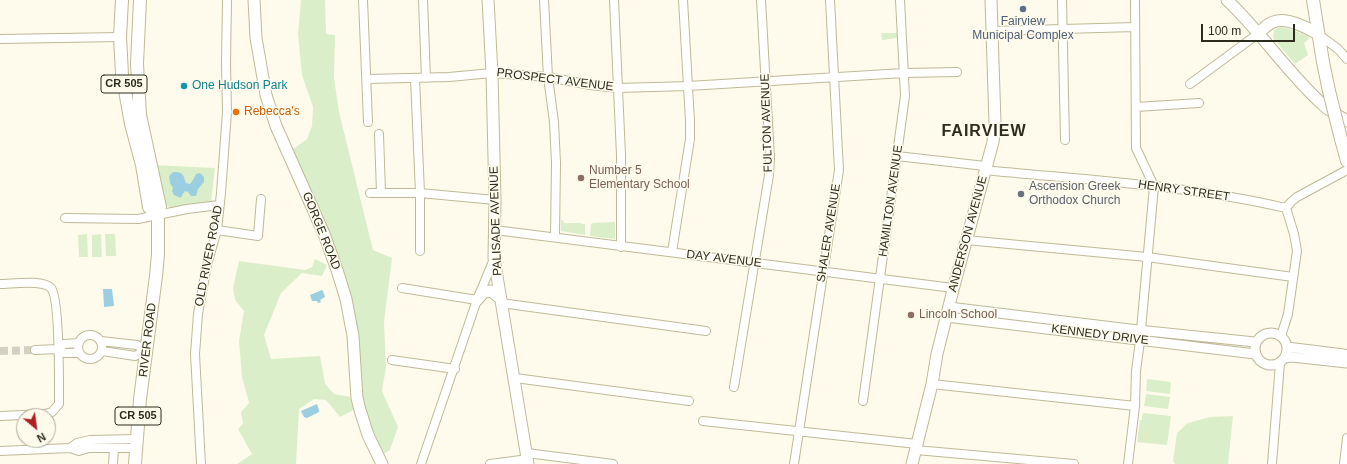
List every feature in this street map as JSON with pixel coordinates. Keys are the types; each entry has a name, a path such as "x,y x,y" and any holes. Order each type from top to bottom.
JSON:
{"main road":[{"name":"CR 505","path":"122,0 120,37 122,74 142,165 149,206 158,216"},
{"name":"RIVER ROAD","path":"135,464 145,351 154,295 158,254 158,216 160,207 140,115 137,64 139,0"},
{"name":"GORGE ROAD","path":"254,0 256,38 268,101 276,126 324,234 340,280 354,336 357,398 366,430 382,464"},
{"name":"PALISADE AVENUE","path":"488,0 492,73 495,200 494,258 528,459"},
{"name":"ANDERSON AVENUE","path":"912,464 932,384 937,354 953,288 993,142 995,123 991,0"},
{"path":"1227,0 1259,33 1323,105 1347,121"},
{"path":"1313,0 1329,91 1347,161"},
{"path":"1259,33 1271,22 1283,20 1307,28 1318,34"},
{"path":"478,300 484,292 491,291 501,301"}],"street":[{"name":"OLD RIVER ROAD","path":"201,464 195,354 201,293 217,230 227,112 227,0"},
{"path":"363,0 368,122"},
{"path":"423,0 426,78"},
{"path":"544,0 548,77 554,122 556,163 555,237"},
{"path":"614,0 621,155 621,247"},
{"path":"672,252 690,138 683,0"},
{"name":"FULTON AVENUE","path":"734,387 770,158 761,0"},
{"name":"SHALER AVENUE","path":"794,464 839,170 830,0"},
{"name":"HAMILTON AVENUE","path":"863,401 905,96 900,0"},
{"path":"1062,0 1065,140"},
{"path":"1128,464 1135,406 1136,371 1154,186 1136,148 1135,0"},
{"path":"992,31 1135,27"},
{"path":"1190,84 1259,33"},
{"path":"1318,34 1338,49 1347,59"},
{"path":"0,39 120,37"},
{"name":"PROSPECT AVENUE","path":"367,80 449,77 492,73 548,77 590,86 618,88 688,86 834,76 957,72"},
{"path":"415,78 420,193 420,252"},
{"path":"1136,107 1199,103"},
{"path":"379,134 381,193"},
{"name":"HENRY STREET","path":"897,156 985,168 1154,186 1254,201 1286,208"},
{"path":"1281,336 1288,314 1297,251 1286,208 1290,202 1297,197 1347,170"},
{"path":"370,193 420,193 495,200"},
{"path":"217,230 258,236 262,199"},
{"path":"65,218 131,220 158,216 187,209 219,206"},
{"name":"DAY AVENUE","path":"494,230 953,288"},
{"path":"966,240 1147,257 1293,277"},
{"path":"421,464 494,258"},
{"path":"0,284 34,283 43,284 51,288 55,297 59,404 52,412 45,414 0,416"},
{"path":"402,288 478,300"},
{"path":"501,301 706,331"},
{"name":"KENNEDY DRIVE","path":"947,312 998,313 1256,342"},
{"name":"KENNEDY DRIVE","path":"947,312 998,323 1255,354"},
{"path":"998,313 998,323"},
{"path":"1043,318 1043,328"},
{"path":"1085,334 1086,324"},
{"path":"1272,464 1282,360 1287,353 1287,347 1285,341 1276,333 1270,332 1259,337 1254,348 1255,354 1262,363 1268,365 1274,365 1282,360 1292,357 1347,363"},
{"path":"79,353 79,343 83,338 89,335 96,336 101,341 137,345 145,351 135,356 102,351"},
{"path":"35,350 58,349 64,353 79,353 85,358 93,359 97,358 102,351 101,341"},
{"path":"58,349 64,344 79,343"},
{"path":"1287,347 1347,355"},
{"path":"392,360 455,369"},
{"path":"515,378 689,401"},
{"path":"932,384 1135,406"},
{"path":"703,421 799,431 916,447 1074,464"},
{"path":"1344,464 1347,438"},
{"path":"70,448 77,443 90,440 136,444"},
{"path":"0,451 70,448 79,450 89,448 114,449 136,444"},
{"path":"113,464 114,449"},
{"path":"490,464 528,459 613,464"}],"green space":[{"path":"301,0 325,0 326,34 335,35 334,78 339,112 373,250 392,258 384,322 386,367 382,391 398,427 390,450 379,457 359,407 340,417 326,400 314,399 299,409 296,464 237,464 252,454 238,429 243,424 241,412 249,403 242,377 239,341 244,311 235,300 233,288 239,261 305,270 312,267 315,259 327,265 322,276 302,273 281,293 264,335 271,359 320,356 325,384 334,394 357,398 350,317 288,153 307,139 312,126 313,107 302,75 298,34"},
{"path":"1281,27 1308,36 1309,39 1304,43 1308,55 1295,64 1273,38 1274,30"},
{"path":"881,33 897,33 897,38 882,40"},
{"path":"155,165 215,168 211,202 171,209 163,202"},
{"path":"561,220 563,220 564,223 585,224 585,235 561,231"},
{"path":"615,222 615,239 590,236 591,224"},
{"path":"87,234 88,257 79,257 78,235"},
{"path":"101,234 102,257 92,257 92,235"},
{"path":"105,234 115,234 116,256 106,256"},
{"path":"1147,379 1171,382 1170,394 1146,391"},
{"path":"1146,394 1170,397 1168,409 1144,406"},
{"path":"1142,414 1171,416 1167,445 1137,442 1140,420 1142,420"},
{"path":"1233,416 1228,464 1175,464 1173,461 1177,433 1188,423 1210,417"}],"water":[{"path":"173,172 181,173 186,183 190,184 196,174 200,173 204,177 204,182 198,189 196,196 191,196 185,191 181,198 174,195 169,176"},
{"path":"103,289 112,289 114,306 104,307"},
{"path":"322,290 325,297 320,300 321,302 318,303 317,301 312,301 310,295"},
{"path":"317,404 319,412 307,418 304,417 301,411"}],"tunnel":[{"path":"0,351 35,350"}],"place":[{"name":"Fairview Municipal Complex","path":"1023,9"},
{"name":"One Hudson Park","path":"184,86"},
{"name":"Rebecca's","path":"236,112"},
{"name":"Number 5 Elementary School","path":"581,178"},
{"name":"Ascension Greek Orthodox Church","path":"1021,194"},
{"name":"Lincoln School","path":"911,315"}],"district":[{"name":"FAIRVIEW","path":"984,132"}]}
